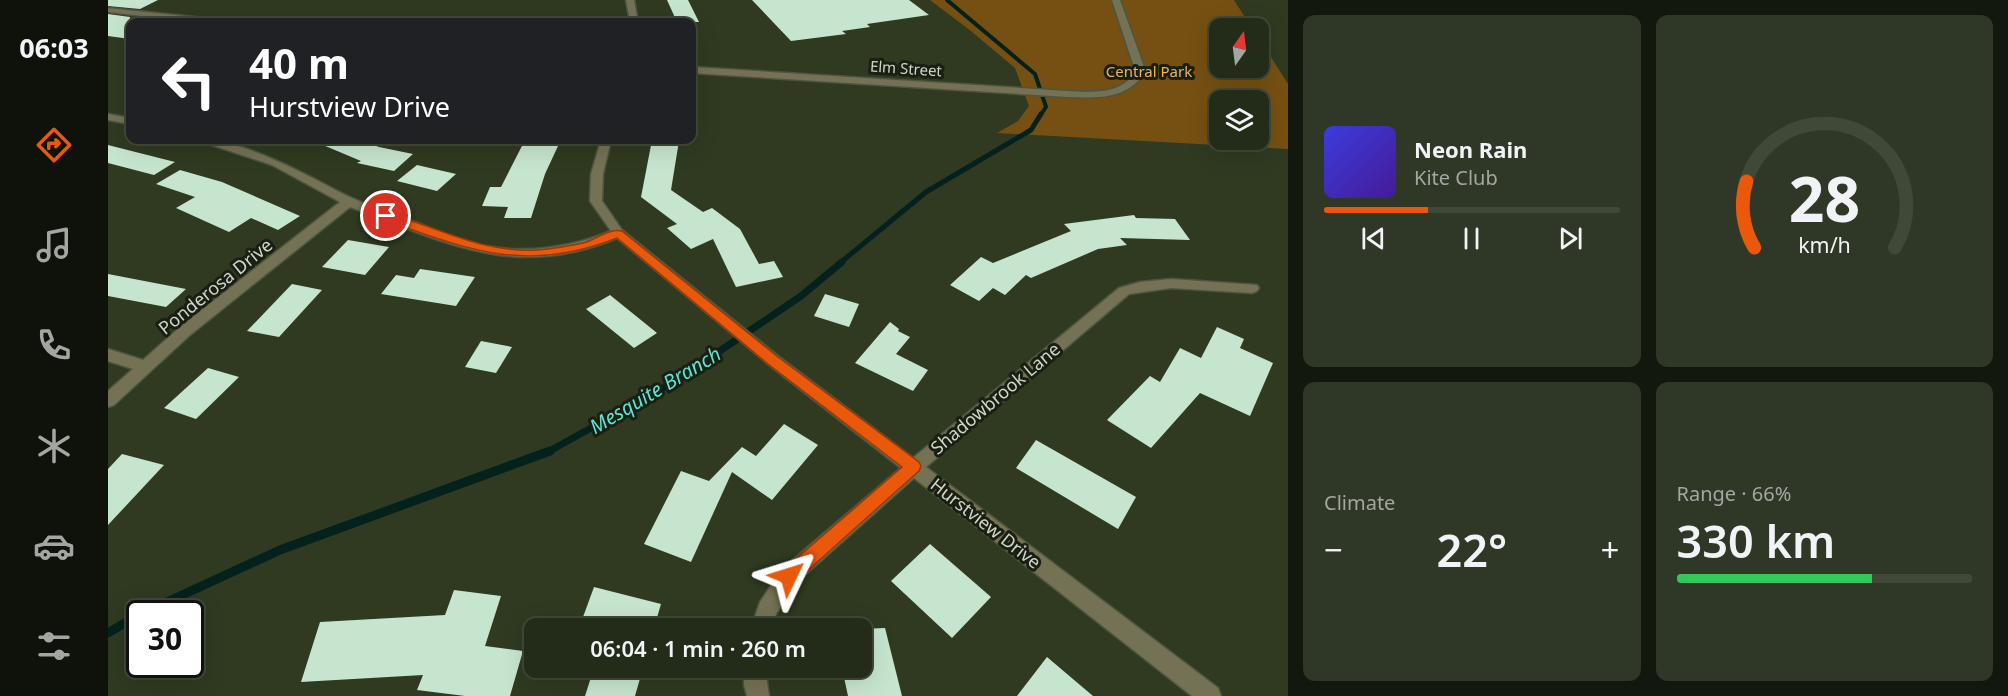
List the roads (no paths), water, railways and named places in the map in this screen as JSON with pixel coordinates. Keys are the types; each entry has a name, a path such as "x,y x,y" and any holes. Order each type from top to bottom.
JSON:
{"street":[{"path":"630,0 633,18"},
{"name":"Elm Street","path":"696,70 1059,93 1089,94 1118,90 1135,82 1138,75 1138,64 1116,0"},
{"path":"108,10 178,18"},
{"path":"108,117 126,120"},
{"path":"215,144 276,163 348,202 488,251 539,254 587,246 618,233"},
{"name":"Hurstview Drive","path":"605,144 597,174 596,201 618,233 773,360 914,466 1210,696"},
{"name":"Ponderosa Drive","path":"108,401 185,331 348,202"},
{"name":"Shadowbrook Lane","path":"764,618 767,609 789,576 914,466 1124,291 1138,286 1170,282 1252,288"},
{"path":"108,356 145,367"},
{"path":"755,678 758,696"}],"waterway":[{"name":"Mesquite Branch","path":"947,0 1035,74 1046,107 1040,116"},
{"name":"Mesquite Branch","path":"840,263 926,192 1031,130 1041,114"},
{"name":"Mesquite Branch","path":"549,451 674,382 801,296 842,262"},
{"name":"Mesquite Branch","path":"171,600 280,550 549,451"},
{"name":"Mesquite Branch","path":"108,633 126,622"}],"park label":[{"name":"Central Park","path":"1149,71"}]}
